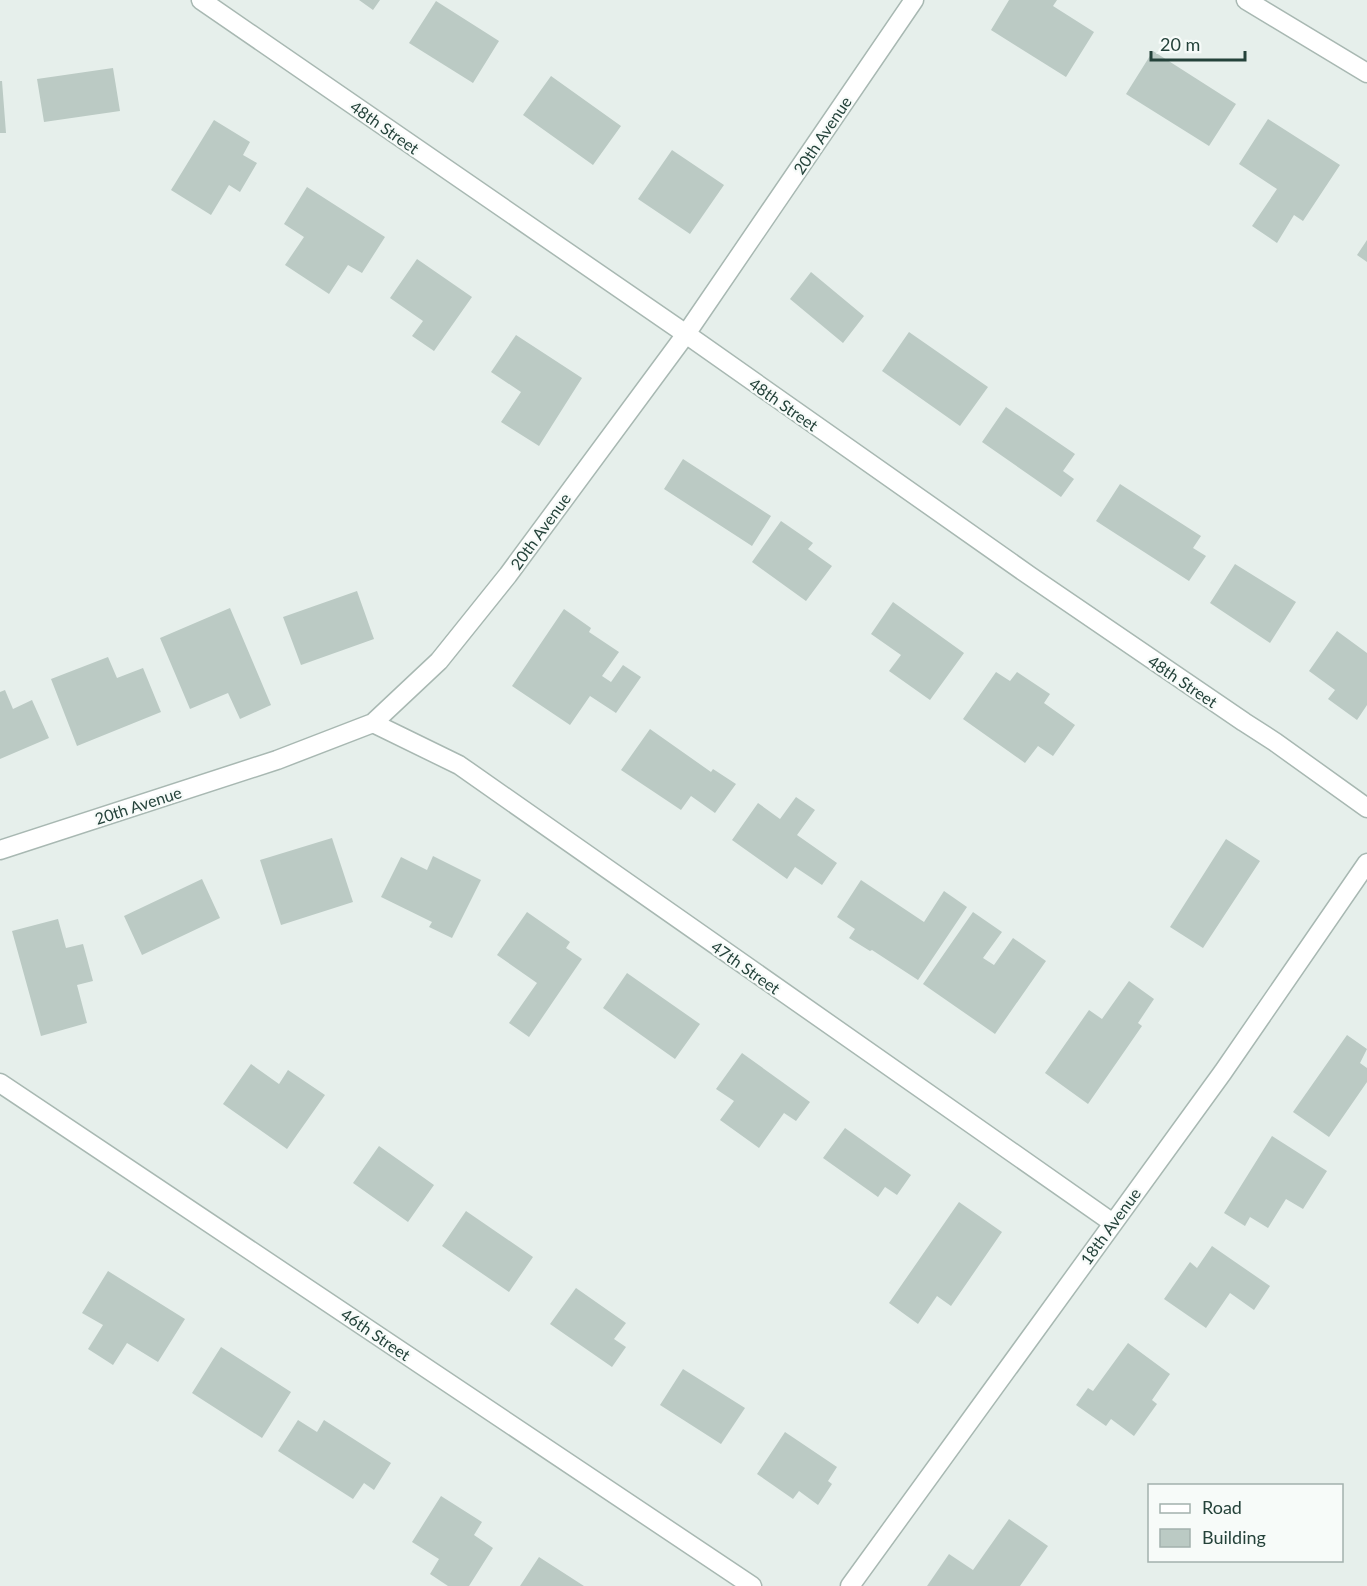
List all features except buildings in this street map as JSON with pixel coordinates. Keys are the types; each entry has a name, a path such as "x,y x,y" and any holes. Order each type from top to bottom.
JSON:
{"street":[{"name":"48th Street","path":"201,0 686,334 1030,576 1275,742 1367,808"},
{"name":"20th Avenue","path":"0,850 277,760 373,723 439,661 508,574 686,334 914,0"},
{"path":"1246,0 1367,73"},
{"name":"47th Street","path":"373,723 459,765 1113,1223"},
{"name":"18th Avenue","path":"850,1586 1223,1072 1367,863"},
{"name":"46th Street","path":"0,1083 752,1586"}]}
